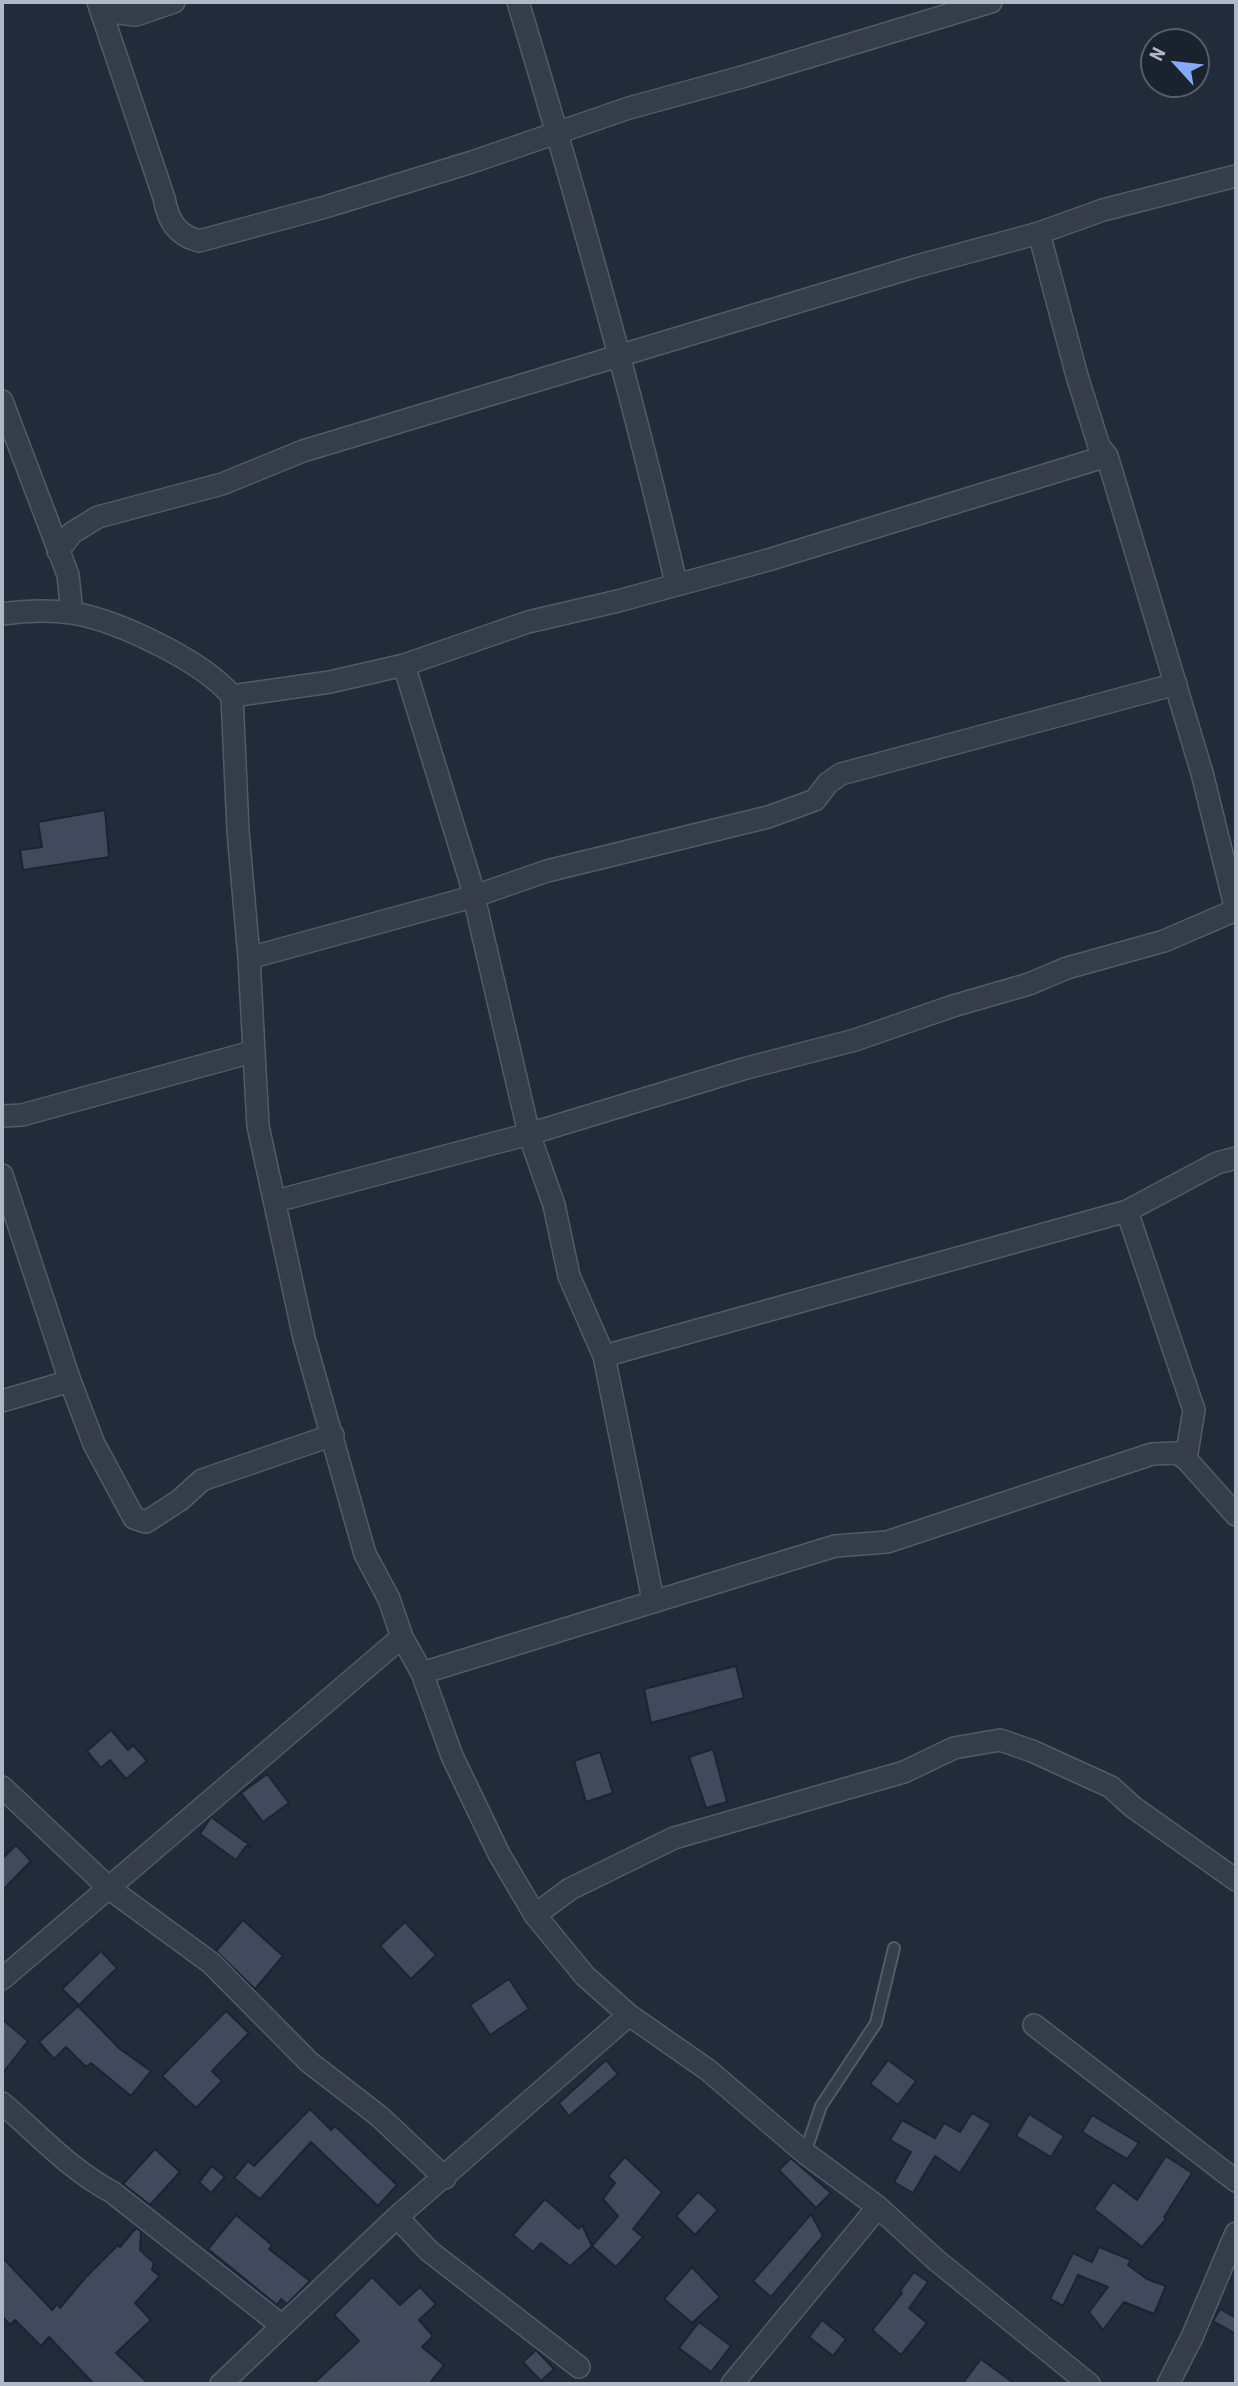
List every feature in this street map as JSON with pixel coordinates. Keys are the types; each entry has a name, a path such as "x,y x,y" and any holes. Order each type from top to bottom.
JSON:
{"street":[{"path":"100,6 136,15 174,2"},
{"path":"518,2 652,478 676,583"},
{"path":"100,6 164,198 168,218 171,224 194,240 325,206 557,134 629,108 991,2"},
{"path":"58,551 72,533 98,517 222,484 303,451 917,266 1039,233 1103,210 1236,176"},
{"path":"275,1200 529,1135 743,1069 855,1040 953,1006 1029,984 1068,968 1164,941 1236,910 1202,773 1107,456 1100,446 1077,376 1039,233"},
{"path":"2,401 68,575 72,613"},
{"path":"233,696 330,682 404,665 528,622 618,601 940,510 1107,456"},
{"path":"2,614 72,613 140,635 216,678 233,696 238,831 249,958 258,1126 304,1338 365,1554 389,1599 402,1637 422,1673 452,1756 499,1854 535,1915 585,1976 629,2015 708,2070 805,2153 878,2207 936,2260 1089,2384"},
{"path":"404,665 470,880 471,897 529,1135 554,1205 569,1276 604,1356 653,1600"},
{"path":"249,958 471,897 547,871 768,817 816,800 828,783 841,774 1176,684"},
{"path":"2,1116 22,1115 252,1052"},
{"path":"604,1356 1127,1211 1217,1163 1236,1158"},
{"path":"2,1175 70,1381 94,1444 134,1518 146,1522 180,1500 201,1480 333,1434"},
{"path":"1127,1211 1194,1410 1186,1459"},
{"path":"2,1401 70,1381"},
{"path":"422,1673 835,1546 887,1542 1152,1454 1177,1453 1186,1459 1236,1515"},
{"path":"2,1979 402,1637"},
{"path":"535,1915 570,1889 674,1838 904,1772 954,1748 1000,1740 1032,1751 1111,1787 1133,1807 1236,1880"},
{"path":"2,1787 110,1888 211,1963 309,2062 379,2116 445,2178"},
{"path":"221,2384 397,2217 445,2178 629,2015"},
{"path":"1034,2025 1236,2181"},
{"path":"2,2103 37,2133 51,2150 86,2178 112,2192 281,2325"},
{"path":"732,2384 878,2207"},
{"path":"397,2217 429,2251 579,2367"},
{"path":"1168,2384 1192,2337 1236,2233"}],"lane":[{"path":"805,2153 821,2106 876,2023 894,1948"}],"building":[{"path":"105,810 109,857 23,870 20,850 42,847 38,822"},
{"path":"736,1666 744,1698 651,1723 644,1689"},
{"path":"111,1730 128,1750 133,1745 147,1761 126,1779 110,1760 101,1768 87,1751"},
{"path":"713,1749 727,1802 706,1808 689,1757"},
{"path":"600,1752 613,1793 586,1802 574,1761"},
{"path":"267,1774 289,1803 263,1822 241,1793"},
{"path":"211,1817 251,1846 246,1846 236,1860 200,1834"},
{"path":"16,1845 31,1861 2,1891 2,1859"},
{"path":"243,1920 283,1956 255,1989 216,1951"},
{"path":"405,1922 436,1955 411,1979 380,1946"},
{"path":"101,1951 117,1968 79,2005 62,1989"},
{"path":"509,1979 529,2009 490,2035 470,2005"},
{"path":"78,2006 120,2049 151,2071 131,2096 91,2063 86,2067 66,2047 54,2059 39,2042"},
{"path":"226,2011 249,2033 212,2071 222,2081 196,2108 162,2076"},
{"path":"2,2019 28,2041 2,2074"},
{"path":"606,2060 618,2074 569,2116 559,2103"},
{"path":"888,2060 916,2081 898,2105 870,2084"},
{"path":"310,2109 331,2130 335,2126 397,2185 378,2206 311,2142 260,2199 234,2178 248,2161 254,2166"},
{"path":"972,2113 991,2124 960,2173 935,2156 913,2193 894,2182 911,2152 890,2140 902,2120 935,2138 944,2123 960,2132"},
{"path":"1029,2114 1064,2136 1051,2157 1016,2136"},
{"path":"1092,2115 1139,2143 1127,2159 1082,2132"},
{"path":"155,2149 180,2172 150,2205 123,2184"},
{"path":"1166,2156 1192,2173 1164,2217 1166,2219 1142,2247 1094,2209 1113,2182 1137,2200"},
{"path":"625,2157 662,2192 633,2229 643,2237 616,2267 592,2246 618,2216 603,2199 615,2183 608,2176"},
{"path":"791,2158 831,2193 816,2208 779,2170"},
{"path":"212,2166 225,2177 211,2193 199,2182"},
{"path":"698,2192 718,2210 695,2235 676,2216"},
{"path":"545,2199 579,2229 582,2225 592,2246 570,2266 541,2243 533,2252 513,2235"},
{"path":"811,2214 823,2236 771,2297 753,2281"},
{"path":"236,2215 272,2245 269,2249 310,2281 287,2304 281,2299 277,2305 208,2249"},
{"path":"136,2228 141,2231 140,2250 154,2263 152,2270 160,2276 135,2303 151,2320 116,2353 149,2384 94,2384 49,2337 41,2346 15,2320 10,2325 2,2316 2,2257 52,2310 57,2304 60,2308 86,2277 118,2245 120,2247"},
{"path":"1099,2247 1131,2260 1128,2265 1147,2279 1166,2286 1154,2314 1124,2302 1103,2330 1089,2312 1108,2287 1078,2275 1063,2306 1050,2299 1073,2253 1092,2262"},
{"path":"692,2267 720,2297 692,2323 664,2299"},
{"path":"914,2272 928,2282 909,2308 927,2323 901,2355 872,2330 902,2293 900,2291"},
{"path":"372,2277 400,2305 420,2287 436,2304 419,2320 433,2336 422,2347 444,2365 429,2384 313,2384 359,2341 334,2315"},
{"path":"1220,2309 1236,2318 1236,2334 1213,2321"},
{"path":"822,2320 846,2339 833,2356 809,2337"},
{"path":"699,2322 731,2346 711,2372 679,2348"},
{"path":"536,2350 554,2369 541,2381 523,2362"},
{"path":"981,2359 1015,2384 962,2384"}]}
